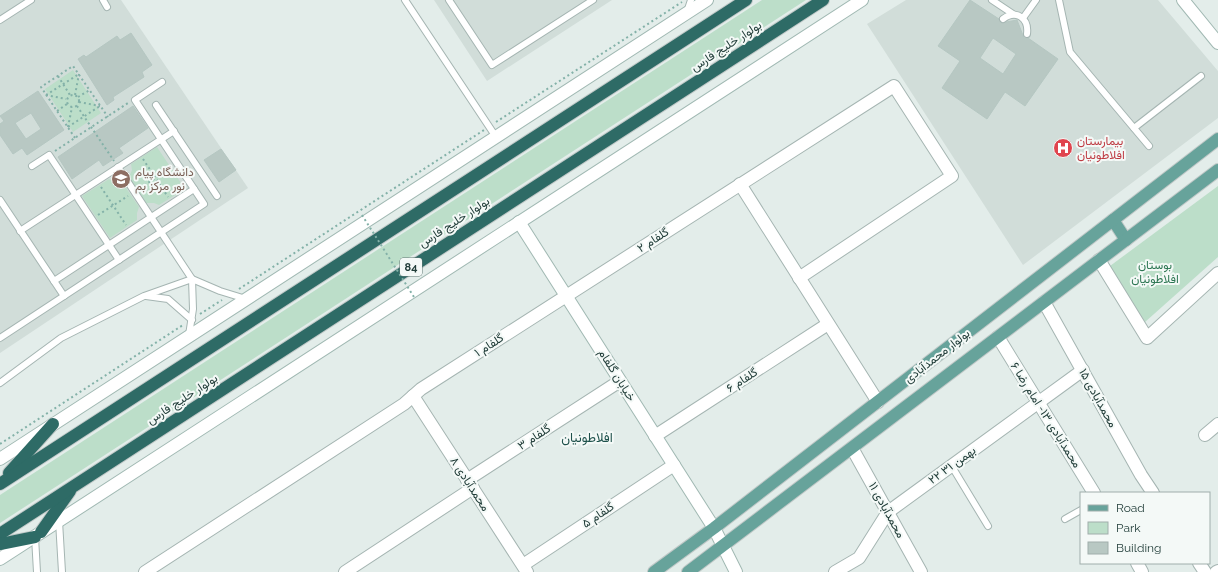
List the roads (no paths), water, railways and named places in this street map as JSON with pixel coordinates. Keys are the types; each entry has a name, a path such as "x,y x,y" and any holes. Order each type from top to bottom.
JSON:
{"highway":[{"path":"0,484 746,0"},
{"name":"بولوار خلیج فارس","path":"0,534 823,0"},
{"path":"0,484 52,424"},
{"path":"0,544 38,535 73,486"}],"main road":[{"name":"بولوار محمدآبادی","path":"654,572 714,528 1218,139"},
{"name":"بولوار محمدآبادی","path":"688,572 1218,170"},
{"path":"1113,220 1126,240"}],"street":[{"path":"0,458 246,299 492,132 707,0"},
{"path":"0,559 862,0"},
{"path":"1183,0 1218,42"},
{"name":"گلفام ۲","path":"566,296 894,86 952,176 799,278"},
{"path":"740,184 878,402"},
{"name":"خیابان گلفام","path":"519,222 714,528 736,572"},
{"path":"1099,260 1147,338 1218,273"},
{"name":"گلفام ۱","path":"144,572 404,404 421,389 566,296"},
{"name":"محمدآبادی ۱۵","path":"1044,302 1152,492"},
{"name":"گلفام ۶","path":"655,436 828,324"},
{"name":"محمدآبادی ۱۳- امام رضا ۶","path":"998,337 1093,492"},
{"name":"۲۲ بهمن ۳۱","path":"835,572 859,558 888,512 1083,370"},
{"name":"گلفام ۳","path":"345,572 620,381"},
{"name":"محمدآبادی ۸","path":"413,396 525,568"},
{"path":"1205,435 1218,424"},
{"name":"محمدآبادی ۱۱","path":"852,448 921,572"},
{"name":"گلفام ۵","path":"525,568 674,465"}],"lane":[{"path":"0,20 31,0"},
{"path":"102,0 107,7"},
{"path":"406,0 492,132"},
{"path":"449,0 492,65 593,0"},
{"path":"686,14 691,0"},
{"path":"992,0 1013,14 1023,18 1028,28 1027,34"},
{"path":"1023,18 1036,0"},
{"path":"1059,0 1070,52 1149,146"},
{"path":"1003,19 1013,14"},
{"path":"1134,128 1201,76"},
{"path":"0,338 204,204 134,100 162,82"},
{"path":"156,105 217,196"},
{"path":"20,231 174,131"},
{"path":"32,166 49,155 119,260"},
{"path":"118,167 192,278 193,309 189,336"},
{"path":"54,281 194,189"},
{"path":"0,200 64,296"},
{"path":"0,383 61,338 144,296 192,278 220,291 246,299"},
{"path":"144,296 168,299 192,320"},
{"path":"951,466 988,526"},
{"path":"1065,519 1080,511"},
{"path":"59,521 62,572"},
{"path":"37,572 38,535"}],"place":[{"name":"بیمارستان افلاطونیان","path":"1063,148"},
{"name":"دانشگاه پیام نور مرکز بم","path":"121,179"}],"district":[{"name":"افلاطونیان","path":"587,437"}],"park label":[{"name":"بوستان افلاطونیان","path":"1155,272"}]}
